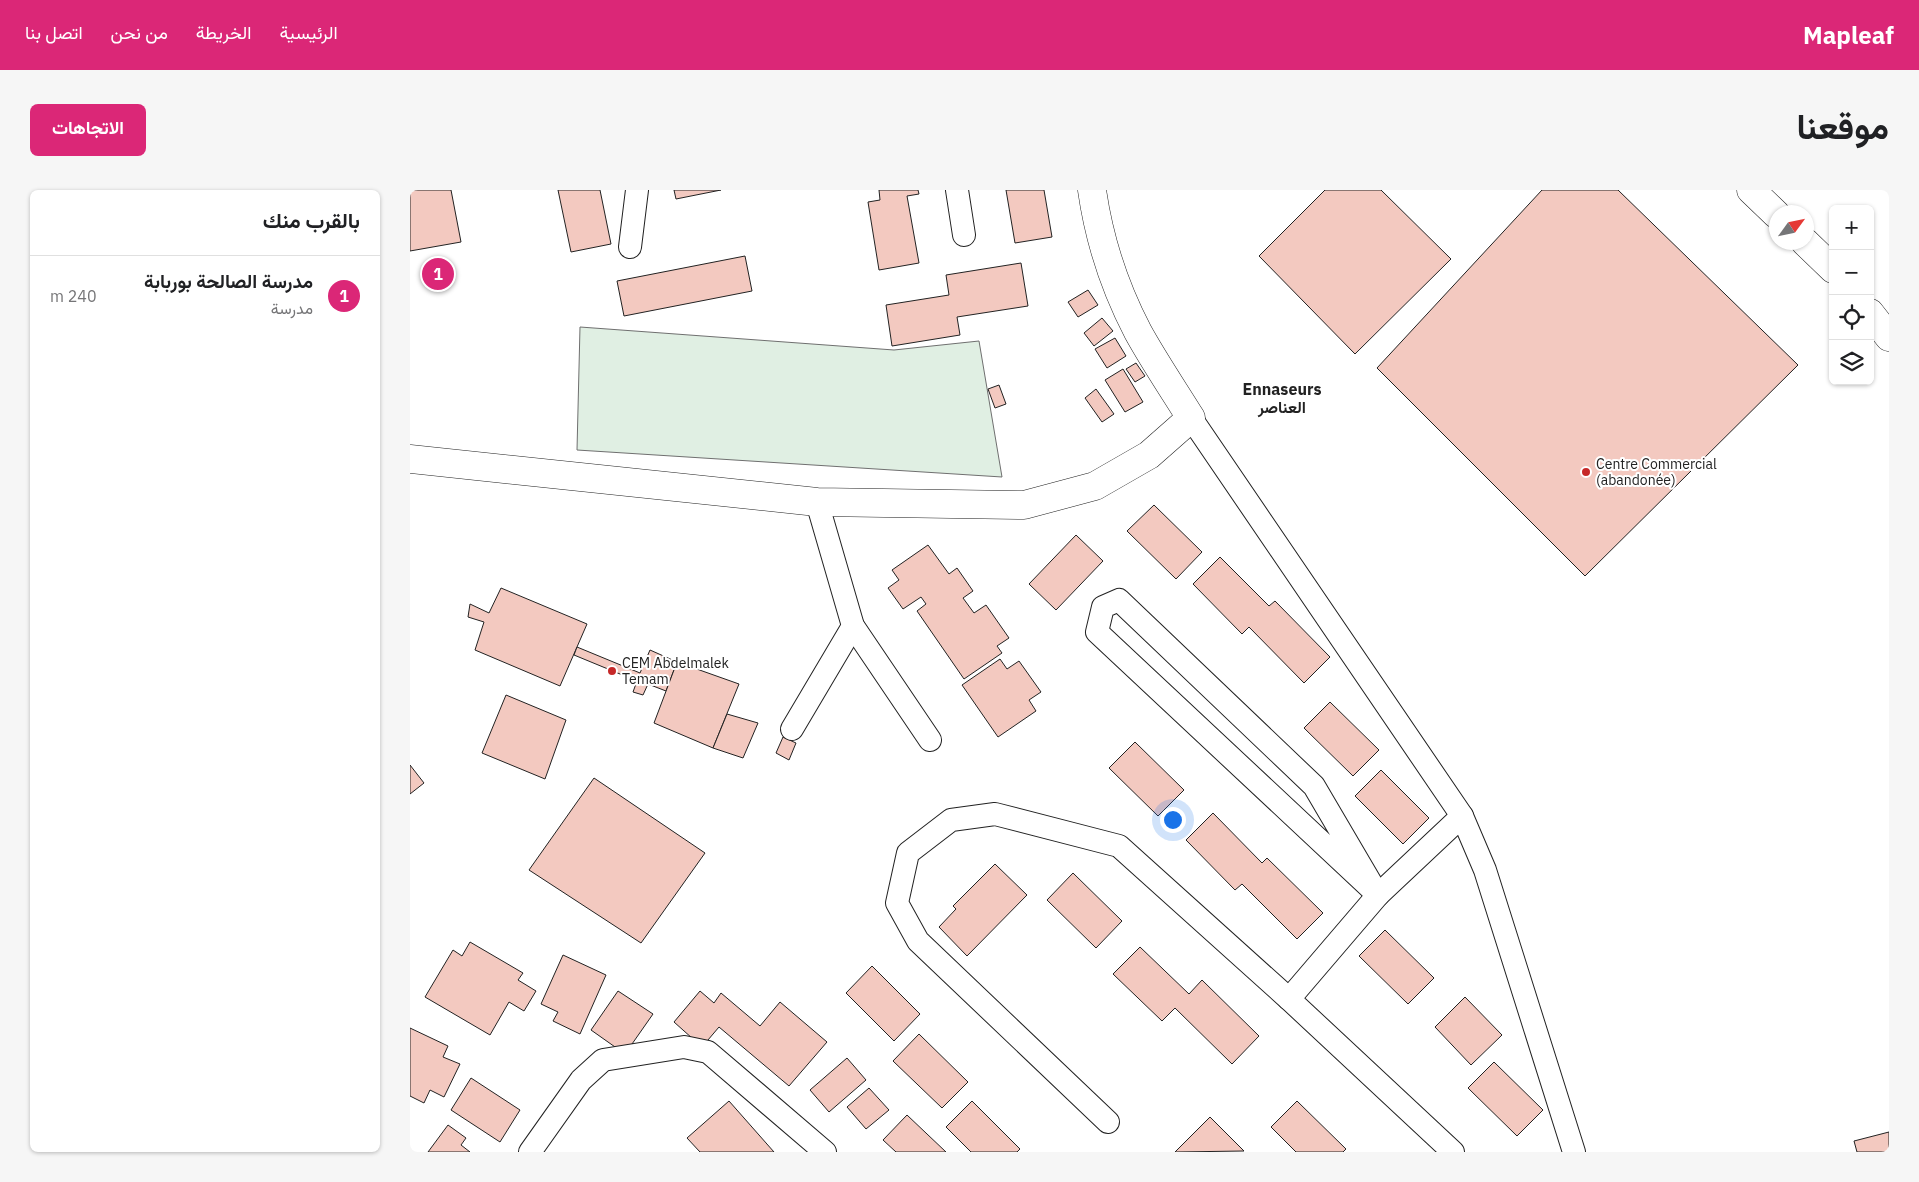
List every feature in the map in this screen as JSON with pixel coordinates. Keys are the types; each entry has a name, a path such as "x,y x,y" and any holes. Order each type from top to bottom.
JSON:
{"street":[{"path":"630,247 637,190"},
{"path":"957,190 964,235"},
{"path":"1092,190 1106,256 1138,332 1190,418 1462,816 1485,870 1574,1152"},
{"path":"1751,190 1769,207"},
{"path":"1813,250 1829,265"},
{"path":"1874,318 1889,336"},
{"path":"410,459 817,502 1024,505 1095,486 1148,455 1190,418"},
{"path":"817,502 853,626 930,740"},
{"path":"1119,600 1314,786 1378,895 1097,632 1102,607 1119,600"},
{"path":"792,729 853,626"},
{"path":"1108,1122 918,942 897,903 908,853 952,820 995,814 1119,846 1289,999 1454,1152"},
{"path":"1289,999 1378,895 1462,816"},
{"path":"530,1152 581,1080 602,1060 684,1047 708,1052 825,1152"}],"green space":[{"path":"580,327 894,350 979,341 1002,477 577,450"}],"building":[{"path":"410,190 451,190 461,242 410,251"},
{"path":"558,190 600,190 611,244 571,252"},
{"path":"674,190 721,190 676,199"},
{"path":"879,190 918,190 919,194 907,196 919,263 879,270 868,202 880,200"},
{"path":"1006,190 1044,190 1052,237 1015,243"},
{"path":"1325,190 1381,190 1451,259 1355,354 1259,256"},
{"name":"Centre Commercial (abandonée)","path":"1542,190 1618,190 1798,365 1585,576 1377,368"},
{"path":"745,256 752,291 624,316 617,281"},
{"path":"1021,263 1028,306 957,317 960,335 892,346 886,305 949,295 946,275"},
{"path":"1088,290 1098,305 1078,317 1068,302"},
{"path":"1102,318 1113,331 1094,346 1084,333"},
{"path":"1115,338 1126,356 1107,368 1095,349"},
{"path":"1136,363 1145,376 1135,382 1126,369"},
{"path":"1123,369 1143,402 1125,412 1105,380"},
{"path":"999,385 1006,404 995,408 988,389"},
{"path":"1096,389 1114,414 1102,422 1085,398"},
{"path":"1154,505 1202,552 1176,579 1127,531"},
{"path":"1076,535 1103,561 1056,610 1029,584"},
{"path":"928,545 949,574 957,568 973,591 963,598 974,613 986,605 1009,638 997,646 1002,653 964,679 917,611 926,604 921,597 903,609 888,588 899,580 892,570"},
{"path":"1220,557 1269,606 1275,601 1330,657 1304,683 1249,627 1242,634 1193,584"},
{"path":"501,588 587,624 560,686 475,650 484,622 468,617 470,604 489,613"},
{"path":"577,647 640,673 650,650 677,662 666,691 648,684 643,695 633,692 637,681 574,655"},
{"path":"1000,659 1007,669 1019,661 1041,692 1029,700 1036,711 998,737 962,685"},
{"path":"677,662 739,684 713,748 654,723"},
{"path":"506,695 566,720 545,779 482,753"},
{"path":"1330,702 1379,750 1353,776 1304,728"},
{"path":"727,714 758,723 743,758 713,748"},
{"path":"783,737 796,743 789,760 776,753"},
{"path":"1135,742 1184,790 1158,816 1109,768"},
{"path":"410,765 424,783 410,794"},
{"path":"1381,770 1429,818 1403,844 1355,796"},
{"path":"594,778 705,853 641,943 529,870"},
{"path":"1213,813 1262,863 1267,858 1323,913 1297,939 1242,884 1235,890 1186,840"},
{"path":"995,864 1027,895 967,956 939,927 956,909 953,906"},
{"path":"1073,873 1122,921 1096,948 1047,900"},
{"path":"1385,930 1434,978 1408,1004 1359,956"},
{"path":"470,942 523,973 518,980 536,991 524,1011 509,1002 490,1035 425,997 453,950 462,956"},
{"path":"1140,947 1189,994 1202,980 1259,1036 1232,1064 1175,1008 1162,1021 1113,974"},
{"path":"563,955 606,975 580,1034 553,1021 558,1012 541,1004"},
{"path":"872,966 920,1014 894,1041 846,993"},
{"path":"618,991 653,1014 625,1054 591,1030"},
{"path":"700,991 714,1003 721,993 760,1026 780,1002 827,1042 789,1086 719,1027 702,1047 674,1022"},
{"path":"1465,997 1502,1035 1471,1065 1435,1027"},
{"path":"410,1028 448,1046 443,1057 460,1064 444,1097 430,1090 424,1103 410,1096"},
{"path":"919,1034 968,1082 942,1108 893,1061"},
{"path":"847,1058 866,1080 829,1112 810,1090"},
{"path":"1494,1062 1543,1110 1517,1136 1468,1088"},
{"path":"471,1078 520,1110 500,1142 451,1110"},
{"path":"869,1088 889,1110 866,1129 847,1107"},
{"path":"729,1101 774,1152 700,1152 687,1138"},
{"path":"972,1101 1020,1149 1017,1152 971,1152 946,1127"},
{"path":"1297,1101 1346,1149 1343,1152 1296,1152 1271,1127"},
{"path":"907,1115 946,1152 896,1152 883,1140"},
{"path":"1210,1117 1244,1151 1175,1152"},
{"path":"448,1125 466,1138 461,1145 470,1152 428,1152"},
{"path":"1889,1132 1889,1152 1857,1152 1854,1141"}],"place":[{"name":"مدرسة الصالحة بوربابة","path":"438,274"},
{"name":"Centre Commercial (abandonée)","path":"1586,472"},
{"name":"CEM Abdelmalek Temam","path":"612,671"}],"district":[{"name":"Ennaseurs العناصر","path":"1282,398"}]}
